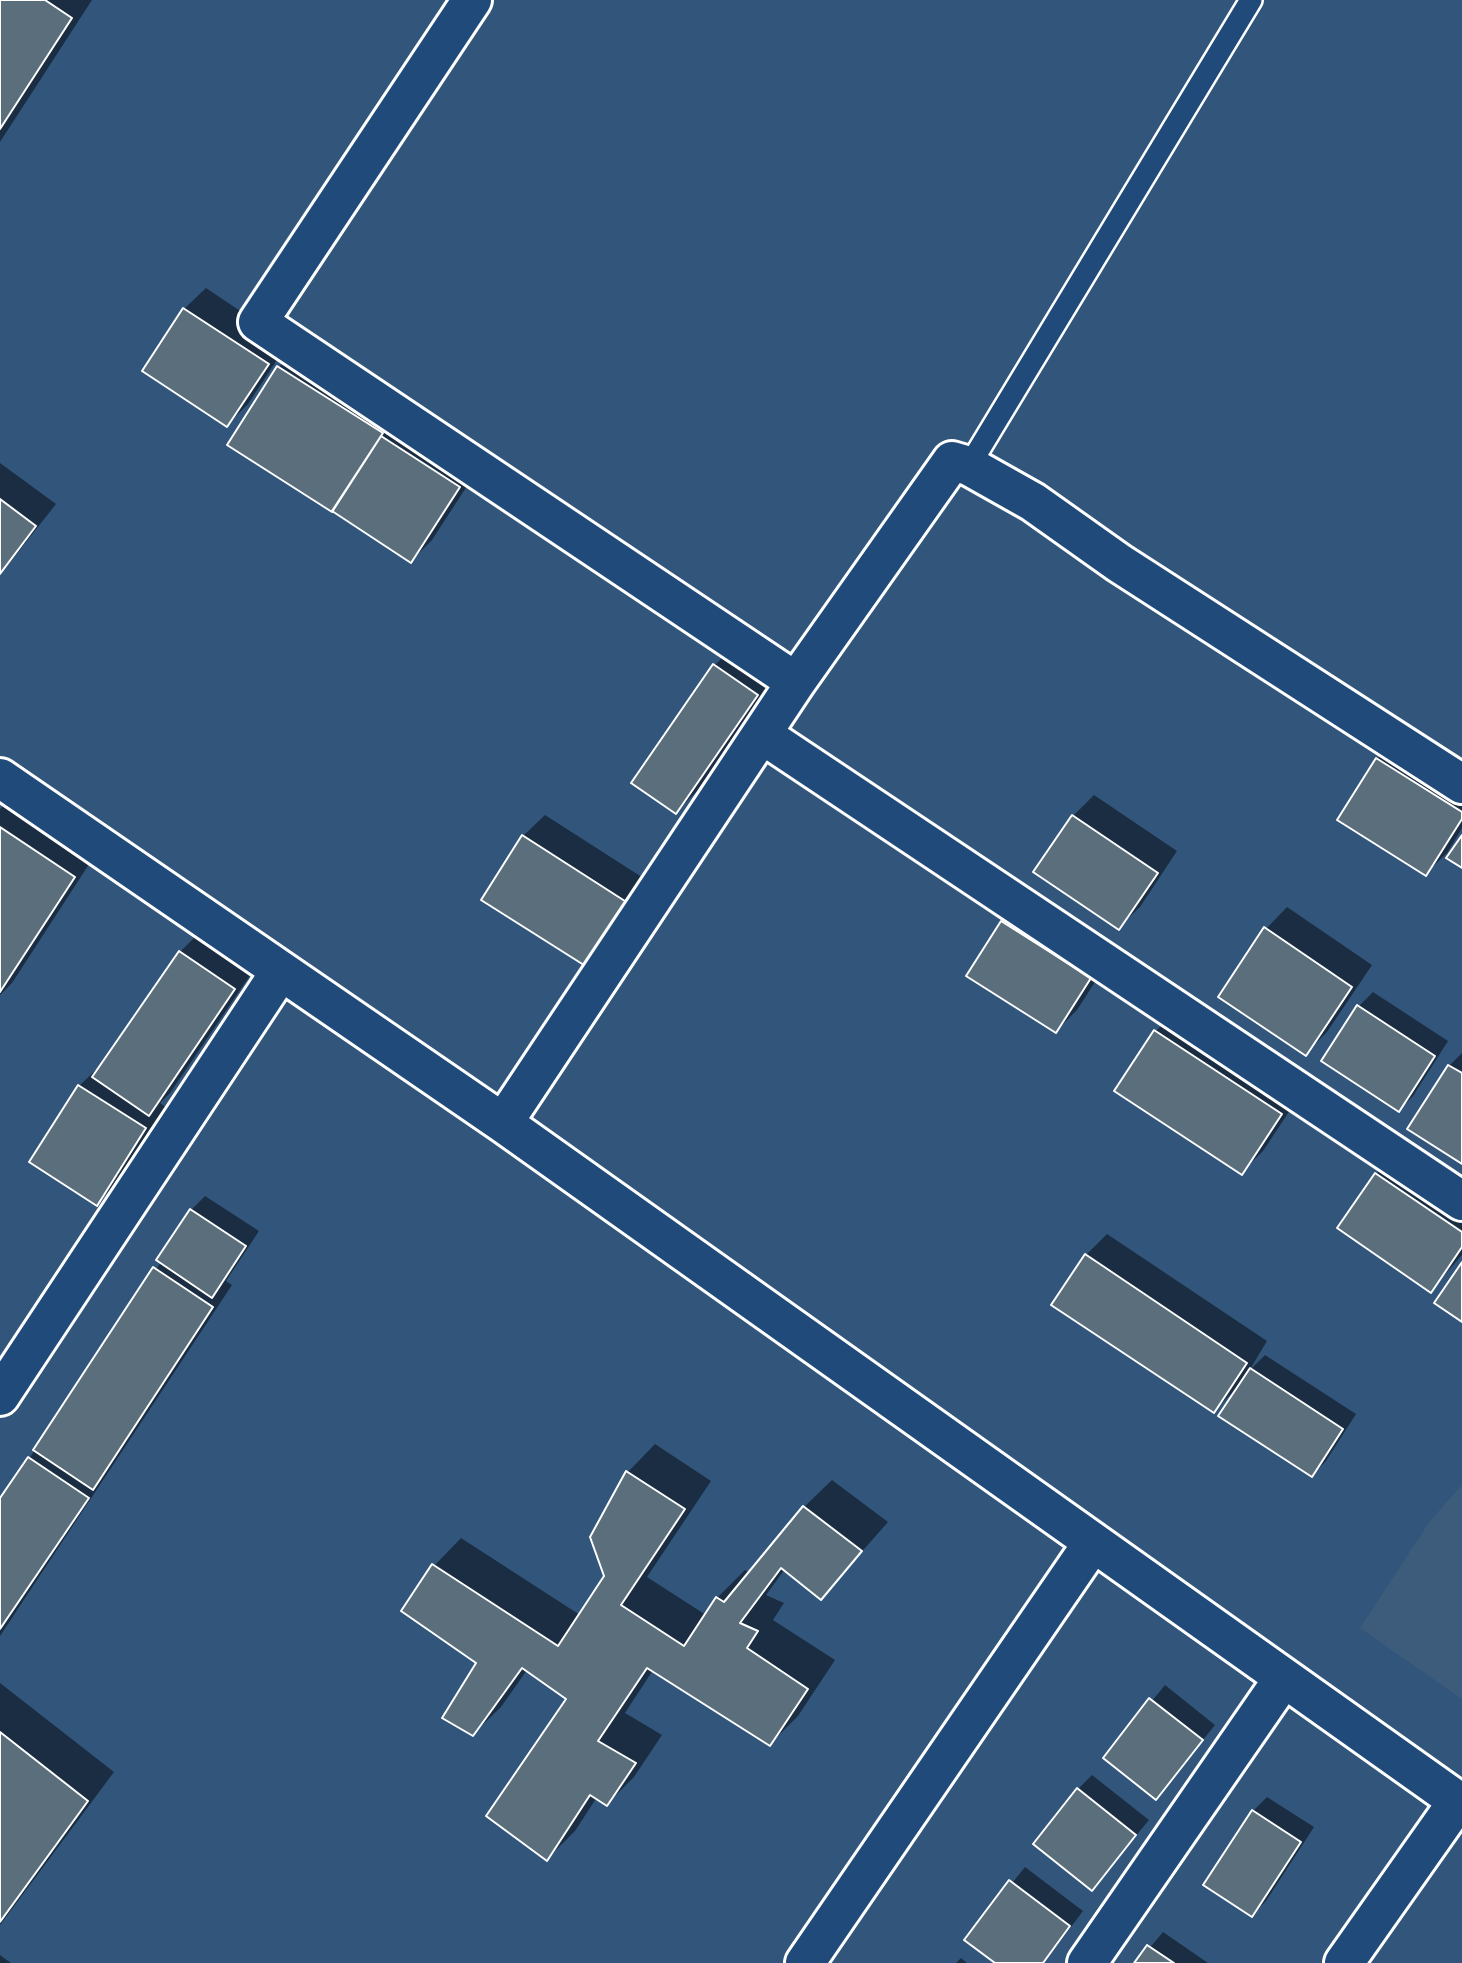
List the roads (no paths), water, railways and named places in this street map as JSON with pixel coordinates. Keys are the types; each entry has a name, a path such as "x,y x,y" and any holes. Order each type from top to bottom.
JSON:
{"street":[{"path":"472,0 258,322 796,682"},
{"path":"503,1123 796,682 951,461 969,466 1033,502 1119,563 1462,784"},
{"path":"763,735 1462,1201"},
{"path":"0,778 503,1123 1460,1803 1344,1963"},
{"path":"0,1396 280,972"},
{"path":"805,1963 1092,1544"},
{"path":"1087,1963 1283,1679"}],"lane":[{"path":"969,466 1251,0"}]}
